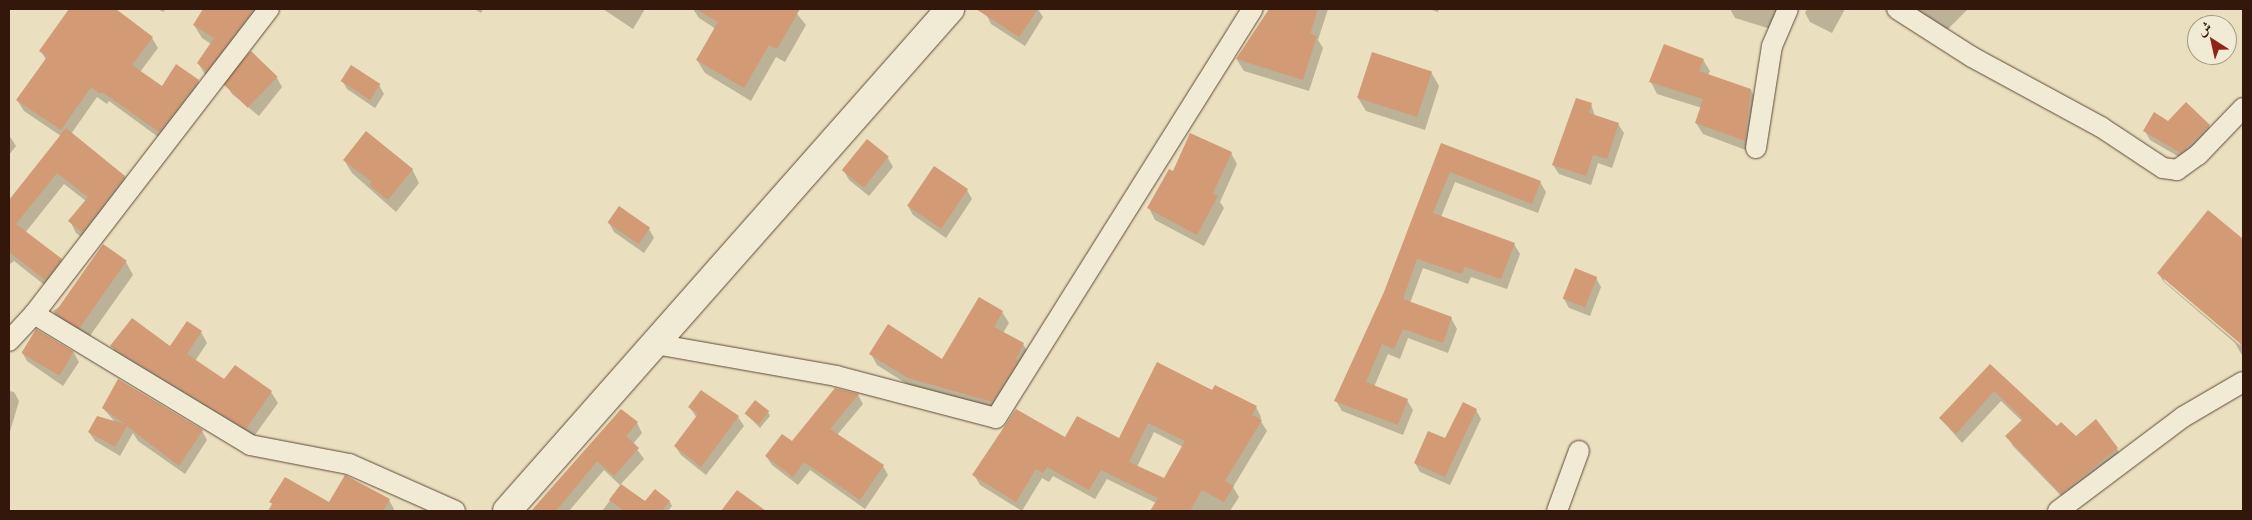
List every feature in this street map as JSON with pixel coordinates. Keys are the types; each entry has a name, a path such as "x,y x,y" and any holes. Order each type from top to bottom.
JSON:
{"street":[{"path":"9,341 34,314 269,9"},
{"path":"508,511 950,9"},
{"path":"655,344 836,376 996,418 1253,9"},
{"path":"1756,148 1772,46 1788,9"},
{"path":"1897,9 1972,57 2101,127 2163,168 2176,170 2198,155 2243,108"},
{"path":"34,314 250,445 349,464 456,511"},
{"path":"2058,511 2183,417 2243,382"},
{"path":"1557,511 1579,451"}],"building":[{"path":"69,9 116,9 153,37 132,65 162,86 176,64 199,80 159,132 102,92 100,94 91,87 61,130 16,100 47,57 39,51"},
{"path":"203,9 254,9 207,71 197,63 214,38 193,25"},
{"path":"696,9 800,9 777,49 769,45 744,88 696,60 718,22"},
{"path":"976,9 1038,9 1019,37"},
{"path":"1269,9 1318,9 1310,34 1317,36 1303,80 1236,59"},
{"path":"1664,44 1704,59 1699,71 1751,89 1745,141 1695,123 1703,99 1649,82"},
{"path":"251,51 278,77 248,108 221,82"},
{"path":"1372,52 1432,71 1417,117 1357,98"},
{"path":"351,65 380,84 370,100 341,81"},
{"path":"1576,98 1592,103 1589,113 1619,123 1607,159 1593,155 1586,176 1552,165"},
{"path":"2186,102 2210,125 2181,153 2143,131 2154,112 2168,121"},
{"path":"66,128 125,176 82,232 68,221 88,197 57,173 16,224 62,259 45,280 9,252 9,200"},
{"path":"366,131 413,169 388,200 369,185 372,182 343,160"},
{"path":"1190,133 1232,152 1213,193 1218,196 1197,235 1147,208 1169,169 1173,171"},
{"path":"867,139 889,157 864,188 842,170"},
{"path":"1441,143 1541,181 1532,204 1450,172 1433,213 1515,243 1501,279 1465,267 1462,274 1417,259 1403,299 1452,317 1443,343 1403,329 1394,349 1382,344 1366,382 1408,399 1398,425 1334,401 1384,292"},
{"path":"934,166 968,189 941,229 907,206"},
{"path":"619,206 650,228 639,244 608,222"},
{"path":"2208,210 2243,239 2243,346 2157,273"},
{"path":"103,244 127,261 79,329 55,313"},
{"path":"1575,268 1597,277 1585,308 1563,299"},
{"path":"979,297 1003,311 994,327 1024,343 1016,359 1018,360 992,402 908,378 869,354 888,324 942,359"},
{"path":"132,318 170,346 187,321 202,331 187,354 224,379 235,365 272,391 246,429 110,346"},
{"path":"36,329 74,352 59,376 22,353"},
{"path":"1157,362 1212,390 1215,385 1257,406 1252,415 1262,420 1225,481 1234,486 1224,502 1202,490 1190,511 1150,511 1158,498 1101,470 1089,490 1047,467 1043,473 1036,469 1016,502 972,475 1016,409 1065,437 1077,416 1119,438","holes":["1148,423 1185,441 1164,478 1129,462"]},
{"path":"1990,364 2057,426 2061,422 2076,436 2096,419 2118,448 2061,494 2005,436 2023,419 1994,391 1956,434 1939,418"},
{"path":"118,379 203,430 179,466 127,426 115,447 88,432 97,416 125,424 102,408"},
{"path":"835,388 859,394 830,429 884,465 860,500 804,462 793,477 765,456 782,434 792,441"},
{"path":"701,390 739,416 701,467 674,446 698,414 688,407"},
{"path":"755,400 769,411 759,424 745,413"},
{"path":"1463,402 1477,409 1445,477 1414,463 1428,431 1445,438"},
{"path":"621,409 638,422 626,436 639,448 614,476 597,461 556,511 531,511"},
{"path":"345,475 390,499 383,511 269,511 273,504 269,502 285,477 329,502"},
{"path":"621,484 645,501 655,489 670,501 662,511 624,511 609,500"},
{"path":"737,490 766,511 721,511"}]}
